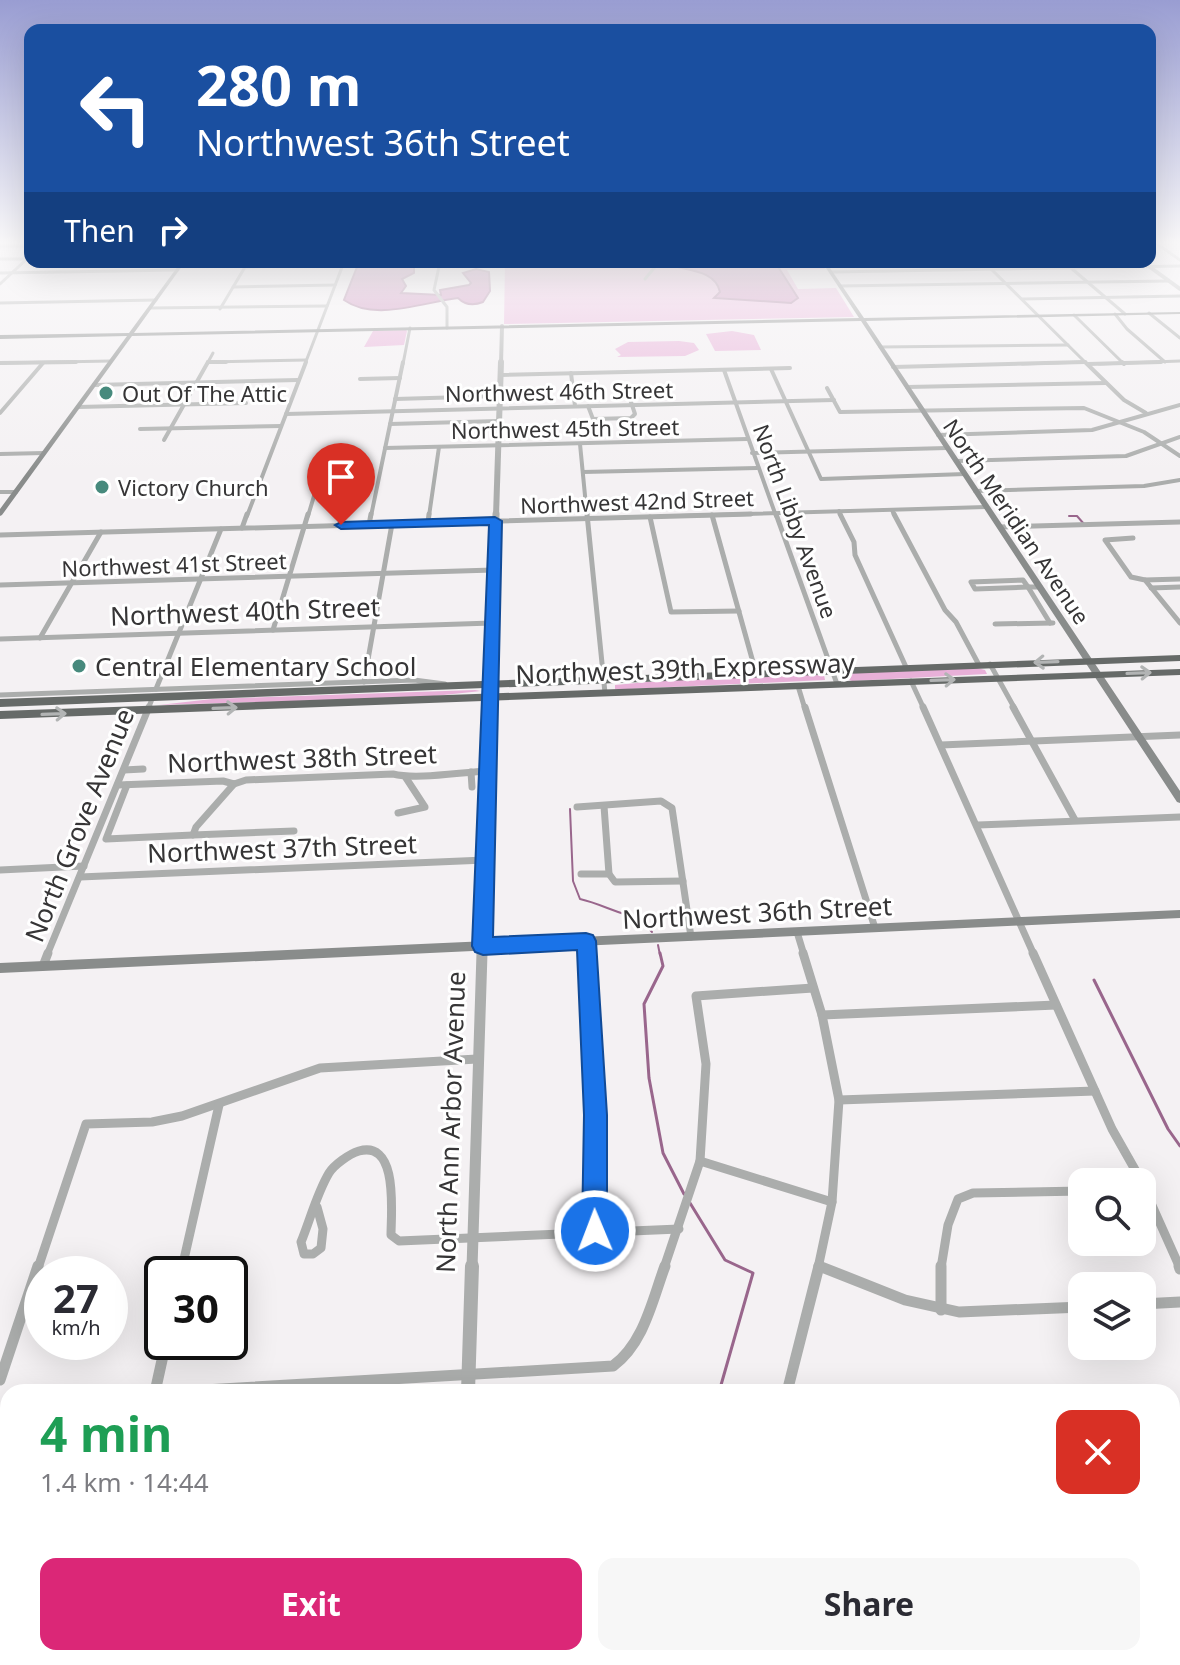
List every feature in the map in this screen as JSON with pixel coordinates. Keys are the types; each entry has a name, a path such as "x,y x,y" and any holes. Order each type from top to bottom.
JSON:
{"highway":[{"name":"Northwest 39th Expressway","path":"605,687 756,673 1180,658"},
{"name":"Northwest 39th Expressway","path":"0,705 147,711 605,687 798,686 1180,672"},
{"name":"Northwest 39th Expressway","path":"0,705 154,694 462,688 490,692"}],"main road":[{"path":"0,514 141,321"},
{"path":"0,337 774,321"},
{"name":"North Meridian Avenue","path":"862,321 1180,799"},
{"name":"Northwest 36th Street","path":"0,968 1180,914"}],"street":[{"path":"242,528 321,321"},
{"path":"447,328 448,321"},
{"path":"1044,321 1126,402 1146,413"},
{"path":"1081,321 1124,364"},
{"path":"1120,321 1165,362"},
{"path":"1159,321 1180,338"},
{"name":"North Ann Arbor Avenue","path":"468,1384 502,326"},
{"path":"369,525 410,328"},
{"path":"880,347 1068,345"},
{"path":"164,440 213,353"},
{"path":"208,362 306,360"},
{"path":"0,363 111,361"},
{"path":"692,361 695,370"},
{"path":"893,367 1180,361"},
{"path":"0,413 43,362"},
{"path":"500,375 790,368"},
{"path":"771,369 821,479 965,474"},
{"name":"North Libby Avenue","path":"724,370 837,684"},
{"path":"571,373 575,406"},
{"path":"360,379 400,378"},
{"path":"94,385 298,380"},
{"path":"907,387 1106,383"},
{"path":"827,388 840,412 1074,407 1097,411 1164,444 1180,456"},
{"path":"680,392 682,404"},
{"path":"588,406 593,419 626,419 635,416 628,393"},
{"path":"395,399 499,396"},
{"name":"Northwest 46th Street","path":"286,414 834,400"},
{"path":"78,407 246,403"},
{"path":"938,435 1080,431 1180,405"},
{"path":"390,424 499,421"},
{"path":"140,429 281,426"},
{"path":"956,461 1117,457 1143,452 1180,437"},
{"name":"Northwest 45th Street","path":"385,448 747,439"},
{"path":"580,444 605,687"},
{"path":"428,523 439,447"},
{"path":"752,453 947,448"},
{"path":"0,454 44,453"},
{"path":"583,472 757,468"},
{"path":"273,630 320,476"},
{"path":"975,491 1151,486 1180,480"},
{"path":"0,492 16,492"},
{"name":"Northwest 42nd Street","path":"0,535 986,507"},
{"path":"892,510 945,610 984,665 997,678 1075,820"},
{"path":"839,511 854,542 855,555 906,667"},
{"path":"712,515 756,673"},
{"path":"650,517 671,612 739,611"},
{"path":"1000,527 1124,526 1180,522"},
{"path":"364,682 392,524"},
{"path":"1124,526 1137,537 1105,540 1131,577 1145,580 1180,579"},
{"name":"North Grove Avenue","path":"43,966 221,529"},
{"path":"40,638 101,532"},
{"name":"Northwest 41st Street","path":"0,585 493,570"},
{"path":"1040,587 1028,588 975,589 971,582 1023,580 1028,588 1050,623"},
{"path":"1145,580 1180,623"},
{"path":"1151,588 1180,587"},
{"path":"995,624 1063,622"},
{"name":"Northwest 40th Street","path":"0,639 492,623"},
{"name":"Northwest 39th Expressway","path":"154,694 364,682 428,681 462,688"},
{"path":"911,681 1095,1091 1133,1168"},
{"path":"798,686 875,928"},
{"path":"941,745 1180,735"},
{"path":"124,770 143,769"},
{"name":"Northwest 38th Street","path":"118,785 223,781 234,784 246,780 393,774 406,778 433,773 488,771"},
{"path":"471,772 472,787"},
{"path":"398,813 425,807 406,778"},
{"path":"193,835 196,827 234,784"},
{"path":"106,839 127,785"},
{"path":"577,807 668,803 672,808 691,937"},
{"path":"604,806 609,874 615,882 683,881"},
{"path":"978,825 1180,817"},
{"path":"95,839 294,831"},
{"name":"Northwest 37th Street","path":"80,877 485,860"},
{"path":"0,870 84,866"},
{"path":"581,874 609,874"},
{"path":"791,1384 832,1202 839,1100 822,1015 797,932"},
{"path":"586,941 596,1115 595,1231"},
{"path":"302,1384 613,1366 628,1355 637,1341 679,1229 700,1161 706,1064 696,996 813,988"},
{"path":"822,1015 1056,1005"},
{"path":"0,1380 86,1124 152,1122 219,1105 320,1068 477,1059"},
{"path":"839,1100 1095,1091"},
{"path":"185,1256 219,1105"},
{"path":"317,1207 330,1171 353,1153 367,1149 376,1152 391,1174 391,1235 399,1241 679,1229"},
{"path":"700,1161 832,1202"},
{"path":"941,1310 939,1291 950,1218 958,1199 973,1193 1068,1191"},
{"path":"1156,1217 1180,1269"},
{"path":"819,1266 916,1306 959,1312 1068,1308"},
{"path":"1156,1303 1180,1302"},
{"path":"157,1384 162,1360"}],"shaded area":[{"path":"504,321 669,321 504,324"},
{"path":"406,330 404,345 364,347 373,331"},
{"path":"732,331 754,335 761,350 715,351 706,334"},
{"path":"628,342 694,343 699,350 685,356 617,357 621,355 615,349"},
{"path":"985,670 987,674 852,681 840,677 848,672"},
{"path":"824,675 825,680 615,689 615,685 690,678"},
{"path":"481,691 425,697 159,705 212,699"}],"waterway":[{"path":"1069,516 1077,516 1084,524"},
{"path":"570,809 573,881 580,899 640,918 652,932"},
{"path":"658,945 660,955"},
{"path":"660,953 663,966 644,1004 649,1078 663,1153 684,1194"},
{"path":"1094,980 1168,1129 1180,1146"},
{"path":"690,1203 725,1260 753,1273 721,1384"}],"place":[{"name":"Out Of The Attic","path":"106,393"},
{"name":"Victory Church","path":"102,487"},
{"name":"Central Elementary School","path":"79,666"}],"route":[{"path":"341,525 495,521 483,946 586,941 596,1115 593,1150 595,1231"}]}
